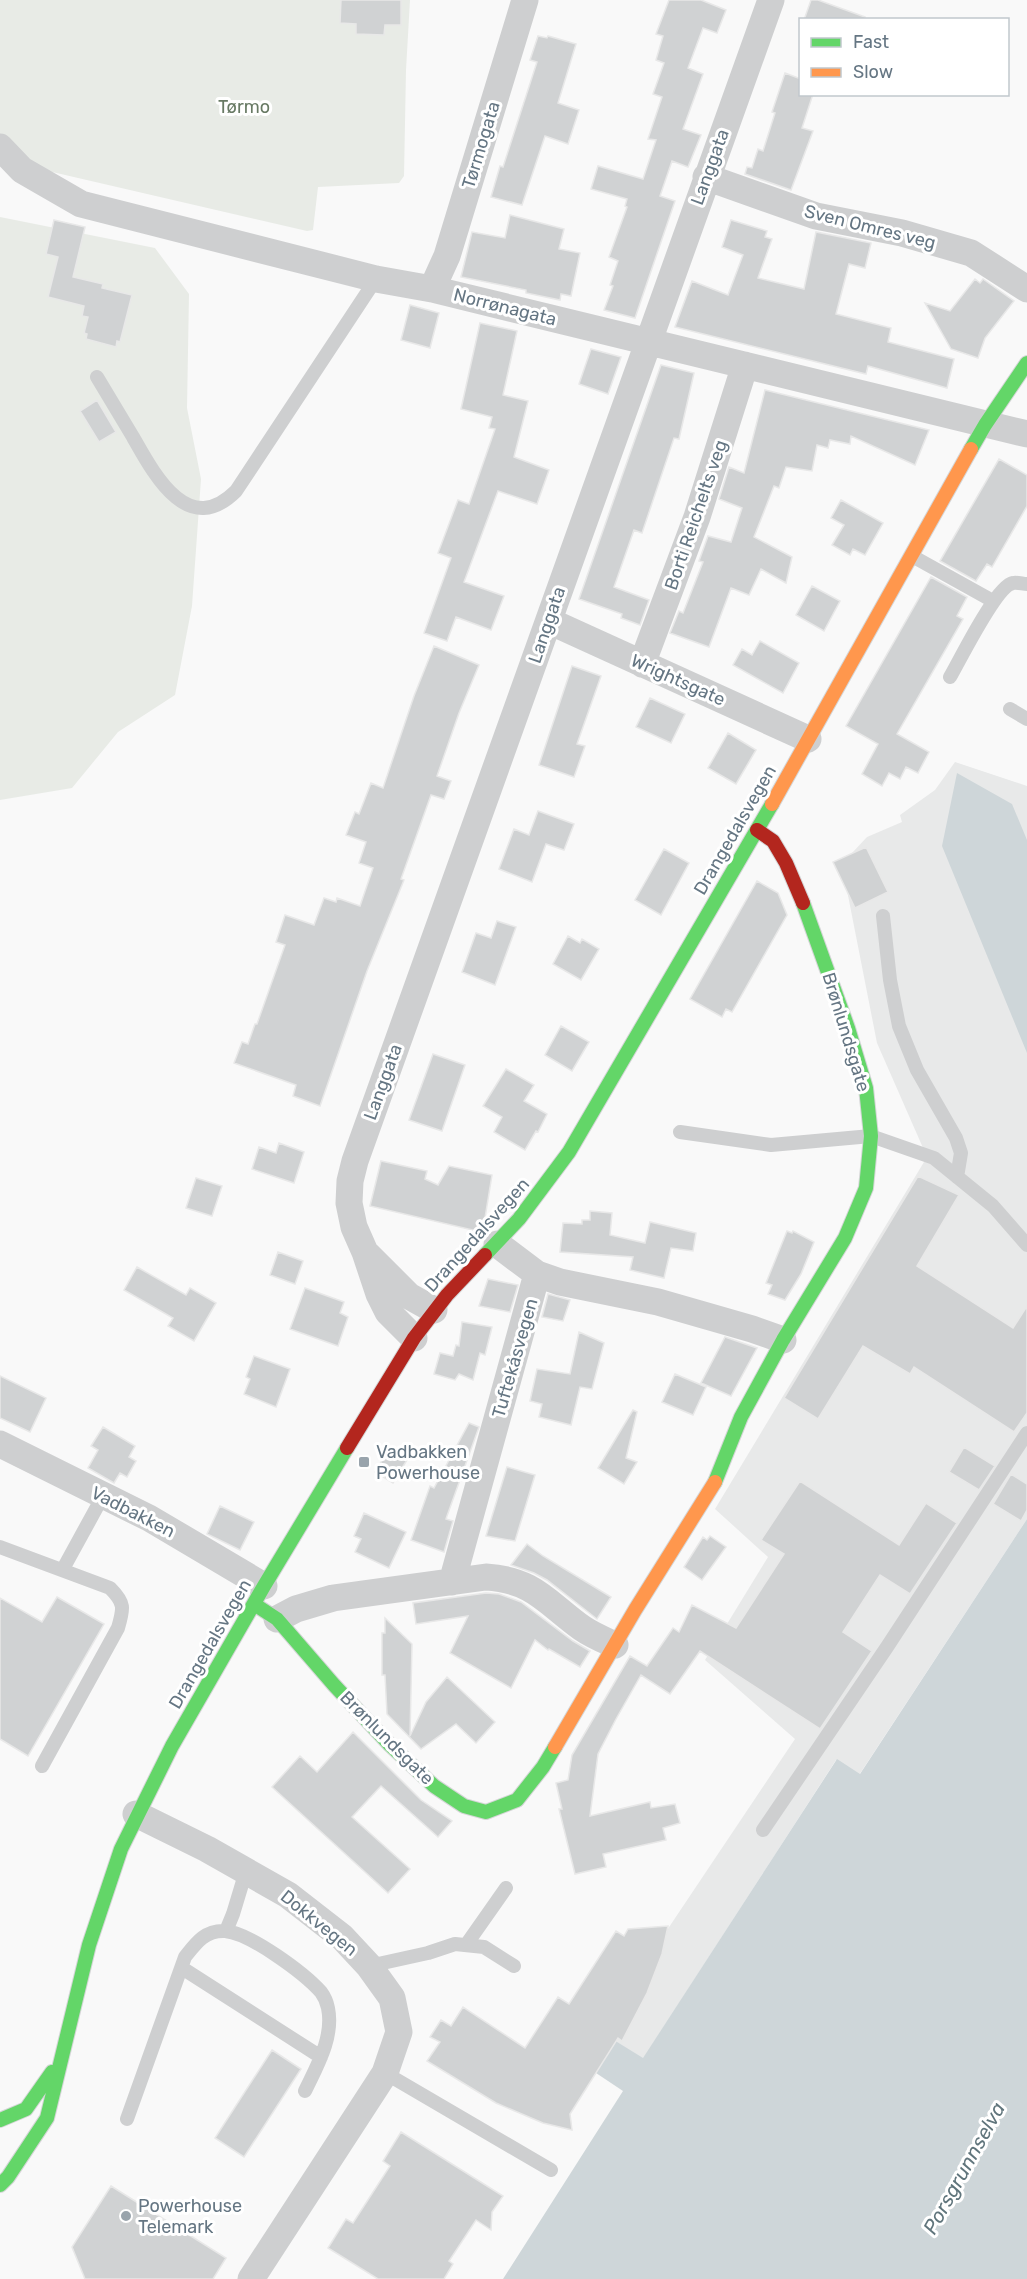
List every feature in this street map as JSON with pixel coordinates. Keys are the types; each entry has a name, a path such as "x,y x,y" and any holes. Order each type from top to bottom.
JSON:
{"street":[{"name":"Tørmogata","path":"432,289 447,256 525,0"},
{"name":"Langgata","path":"414,1338 388,1312 354,1227 349,1203 350,1181 355,1161 771,0"},
{"name":"Norrønagata","path":"0,147 22,170 81,204 376,279 432,289 1027,434"},
{"name":"Sven Omres veg","path":"706,177 816,216 873,226 971,253 1027,289"},
{"name":"Drangedalsvegen","path":"0,2185 8,2177 47,2118 89,1945 102,1902 136,1814 172,1746 259,1595 414,1338 447,1295 497,1244 536,1198 569,1152 757,830 986,425 1027,363"},
{"name":"Borti Reichelts veg","path":"642,664 697,517 745,365"},
{"name":"Wrightsgate","path":"549,621 808,739"},
{"name":"Brønlundsgate","path":"259,1595 334,1686 390,1745 434,1786 465,1806 486,1812 517,1800 543,1767 715,1482 741,1417 783,1340 845,1238 866,1188 871,1136 866,1088 848,1028 786,863 773,841 757,830"},
{"path":"497,1244 537,1274 560,1282 658,1302 783,1340"},
{"name":"Langgata","path":"365,1252 409,1296 434,1311"},
{"name":"Tuftekåsvegen","path":"452,1582 537,1274"},
{"name":"Vadbakken","path":"0,1444 149,1518 259,1595"},
{"path":"277,1619 296,1609 333,1599 486,1576 523,1584 543,1596 584,1629 615,1645"},
{"name":"Dokkvegen","path":"136,1814 207,1849 297,1902 342,1937 369,1966 392,1998 399,2031 385,2073 251,2279"},
{"name":"Drangedalsvegen","path":"0,2120 26,2109 60,2061"}],"lane":[{"path":"98,377 146,459 168,491 195,508 203,509 224,503 236,491 376,279"},
{"path":"912,556 993,601"},
{"path":"950,677 1002,589 1012,583 1027,584"},
{"path":"1010,709 1027,719"},
{"path":"884,916 890,980 899,1026 917,1070 956,1138 961,1153 957,1177"},
{"path":"680,1132 771,1145 871,1136 934,1158 993,1206 1027,1245"},
{"path":"763,1830 887,1647 1027,1433"},
{"path":"63,1569 103,1496"},
{"path":"0,1547 110,1588 121,1599 123,1612 118,1628 42,1766"},
{"path":"226,1931 246,1871"},
{"path":"466,1945 506,1888"},
{"path":"126,2119 186,1957 198,1939 210,1933 226,1931 255,1941 322,1994 328,2009 329,2029 321,2057 305,2091"},
{"path":"369,1966 428,1953 455,1944 484,1947 514,1966"},
{"path":"182,1968 321,2057"},
{"path":"385,2073 551,2169"}],"shaded area":[{"path":"955,762 1027,786 1027,1519 859,1775 836,1760 643,2059 607,2036 643,1966 795,1739 705,1660 768,1557 715,1509 927,1157 877,1043 843,870 852,853 867,837 902,822 900,815 935,790"}],"green space":[{"name":"Tørmo","path":"0,0 410,0 404,176 399,183 318,187 313,230 307,231 35,168 0,148"},
{"path":"0,217 155,248 189,294 187,408 201,479 192,606 175,695 118,732 72,788 0,800"}],"water":[{"path":"957,773 1012,804 1027,840 1027,1053 942,846"},
{"name":"Porsgrunnselva","path":"1027,1519 1027,2279 503,2279 623,2091 560,2049 580,2019 643,2058 837,1759 860,1774"}],"building":[{"path":"341,0 401,0 401,25 385,25 384,35 356,34 356,24 340,23"},
{"path":"669,0 701,0 726,10 717,33 703,28 688,68 703,74 683,129 701,135 688,167 672,161 660,196 675,201 635,318 604,310 613,286 610,285 618,261 609,257 627,207 625,206 627,199 591,189 598,166 643,179 656,140 648,139 662,97 653,94 664,63 656,60 663,36 656,34"},
{"path":"811,0 818,0 865,17 865,18 805,18"},
{"path":"538,36 547,38 548,36 576,44 558,103 579,110 568,144 545,136 522,205 491,197 537,62 530,60"},
{"path":"785,73 799,78 799,96 812,96 802,128 813,131 791,190 745,174 747,167 752,168 758,149 763,151 775,113 772,112"},
{"path":"510,215 564,229 559,249 580,253 571,296 561,294 560,300 526,293 526,290 461,277 472,232 505,238"},
{"path":"54,220 85,227 73,277 103,284 102,288 132,295 120,342 117,341 116,347 86,339 87,334 84,333 88,317 82,316 84,306 48,297 58,257 46,254"},
{"path":"731,220 767,231 765,237 772,239 758,278 804,289 816,232 871,243 865,268 849,264 836,314 891,328 888,342 954,359 947,388 868,366 866,374 675,327 692,281 728,295 743,255 722,247"},
{"path":"975,279 980,283 983,279 1014,301 985,338 978,358 951,349 925,303 950,311"},
{"path":"410,305 439,313 430,348 401,340"},
{"path":"480,323 517,331 503,395 528,401 514,457 549,470 537,504 498,491 464,582 504,596 491,630 456,617 447,641 424,633 451,558 438,553 458,500 469,504 495,429 489,428 492,417 461,409"},
{"path":"591,349 621,357 608,394 579,384"},
{"path":"661,365 694,373 679,439 674,438 642,533 634,530 614,587 649,600 640,625 621,618 622,614 579,599"},
{"path":"765,390 929,430 915,465 851,436 850,444 830,440 828,448 817,445 812,471 786,467 779,488 774,486 754,537 792,557 786,583 761,569 749,595 731,588 709,647 670,633 679,611 683,613 703,562 699,561 708,536 731,542 742,508 719,499 729,467 744,473"},
{"path":"97,400 116,432 99,442 80,411"},
{"path":"999,459 1027,475 1027,506 992,567 987,564 976,581 940,561"},
{"path":"841,500 883,523 865,555 853,549 850,555 832,545 844,525 831,518"},
{"path":"931,577 967,597 957,616 963,619 897,734 929,752 918,773 906,767 900,779 889,773 882,786 862,774 878,744 846,726"},
{"path":"812,586 840,601 824,631 796,615"},
{"path":"760,641 799,663 783,693 733,665 742,649 752,655"},
{"path":"434,646 479,665 437,776 451,781 444,799 431,795 401,879 404,880 367,971 320,1106 293,1096 296,1085 234,1063 242,1042 248,1044 255,1024 257,1024 285,945 276,942 285,915 314,925 324,898 336,902 337,898 360,906 373,868 359,863 366,842 346,835 355,812 359,814 371,783 383,788 414,696"},
{"path":"572,666 601,676 577,744 585,746 574,777 539,765"},
{"path":"650,698 685,714 671,743 636,727"},
{"path":"728,733 756,750 736,784 708,768"},
{"path":"538,811 574,824 564,850 546,844 532,882 499,869 514,829 529,835"},
{"path":"866,847 888,892 855,908 833,862"},
{"path":"664,849 689,863 661,915 635,900"},
{"path":"757,881 778,893 787,915 732,1012 726,1009 722,1017 690,999"},
{"path":"497,921 516,927 495,985 462,972 476,933 491,938"},
{"path":"568,936 580,943 582,939 599,949 581,980 553,964"},
{"path":"561,1026 589,1042 572,1071 545,1055"},
{"path":"433,1054 465,1065 442,1131 409,1120"},
{"path":"506,1069 534,1085 524,1101 547,1114 525,1150 494,1132 502,1117 483,1106"},
{"path":"279,1143 304,1152 294,1183 252,1169 259,1147 276,1153"},
{"path":"381,1161 427,1171 425,1179 438,1185 449,1166 492,1175 483,1230 481,1232 370,1206"},
{"path":"918,1176 959,1195 917,1266 1013,1328 1027,1306 1027,1413 1014,1432 914,1367 910,1374 863,1346 818,1419 784,1398"},
{"path":"196,1178 222,1186 212,1216 186,1208"},
{"path":"590,1211 612,1213 610,1235 645,1243 650,1222 696,1233 693,1251 671,1248 664,1278 630,1270 633,1257 560,1252 563,1223 582,1224 582,1220 590,1220"},
{"path":"787,1231 792,1233 793,1231 814,1242 801,1274 785,1300 768,1294 772,1285 766,1283"},
{"path":"278,1252 303,1261 295,1284 270,1275"},
{"path":"137,1267 186,1295 190,1288 216,1303 194,1341 168,1326 173,1318 124,1290"},
{"path":"488,1279 518,1285 510,1312 479,1306"},
{"path":"305,1288 344,1302 340,1313 348,1317 338,1346 290,1329"},
{"path":"548,1294 570,1300 563,1321 542,1317"},
{"path":"462,1322 492,1327 485,1355 480,1353 473,1380 459,1374 455,1380 434,1374 440,1353 453,1356 456,1345 459,1346"},
{"path":"579,1332 604,1343 592,1389 580,1387 571,1425 539,1417 542,1404 530,1401 537,1369 570,1374"},
{"path":"725,1337 757,1348 731,1396 701,1383"},
{"path":"254,1356 290,1369 276,1407 244,1394 250,1379 246,1377"},
{"path":"675,1374 706,1387 693,1415 662,1402"},
{"path":"0,1376 46,1398 30,1432 0,1418"},
{"path":"633,1410 637,1412 626,1458 637,1462 624,1484 598,1468"},
{"path":"469,1423 479,1427 446,1519 453,1521 444,1552 411,1540 430,1486 434,1488"},
{"path":"103,1427 135,1446 129,1457 136,1461 127,1477 120,1473 114,1483 88,1468 98,1450 91,1446"},
{"path":"964,1447 995,1466 979,1490 949,1472"},
{"path":"389,1449 407,1460 393,1483 375,1472"},
{"path":"507,1467 535,1475 515,1541 486,1536"},
{"path":"1011,1474 1027,1484 1027,1510 1021,1521 993,1504"},
{"path":"800,1481 899,1545 926,1503 957,1523 910,1594 880,1575 843,1632 872,1651 820,1729 700,1651 670,1694 641,1675 598,1754 590,1816 650,1802 651,1808 675,1804 680,1823 663,1828 666,1840 603,1854 606,1867 575,1874 559,1809 562,1809 556,1783 568,1780 572,1755 630,1656 647,1666 673,1628 679,1632 692,1605 736,1628 784,1554 761,1540"},
{"path":"220,1506 254,1522 240,1550 207,1534"},
{"path":"364,1513 406,1532 389,1568 355,1552 361,1539 354,1536"},
{"path":"710,1536 726,1547 702,1580 684,1567 703,1537 707,1540"},
{"path":"527,1544 611,1597 597,1619 547,1580 511,1565"},
{"path":"486,1593 499,1594 521,1602 590,1651 580,1667 548,1650 535,1640 511,1688 450,1653 468,1616 416,1624 413,1603"},
{"path":"57,1597 104,1624 28,1756 0,1739 0,1598 42,1622"},
{"path":"385,1618 412,1644 410,1736 426,1702 447,1677 495,1722 476,1743 456,1724 421,1749 387,1714 385,1675 382,1675 382,1633 385,1633"},
{"path":"353,1732 421,1800 452,1821 438,1837 381,1786 352,1817 410,1869 388,1893 272,1787 300,1756 317,1772"},
{"path":"668,1926 662,1954 647,1993 622,2041 618,2038 570,2114 572,2130 543,2123 496,2103 427,2061 440,2042 430,2037 441,2020 451,2026 463,2007 525,2048 558,1997 569,2004 616,1931 624,1936 628,1929"},
{"path":"272,2050 301,2069 244,2157 215,2138"},
{"path":"401,2132 503,2196 492,2212 491,2230 476,2220 449,2261 453,2264 444,2279 378,2279 328,2248 346,2219 353,2223 390,2166 383,2161"},
{"name":"Powerhouse Telemark","path":"111,2186 226,2258 213,2279 85,2279 72,2247"}],"traffic: fast":[{"path":"971,449 1027,363"},
{"path":"485,1255 519,1219 569,1152 772,804"},
{"path":"715,1482 741,1417 783,1340 845,1238 866,1188 871,1136 866,1088 848,1028 803,903"},
{"path":"0,2185 8,2177 47,2118 89,1945 121,1849 172,1746 347,1448"},
{"path":"254,1604 277,1619 390,1745 434,1786 464,1806 486,1812 517,1800 543,1767 555,1747"},
{"path":"0,2120 26,2109 52,2072"}],"traffic: slow":[{"path":"772,804 971,449"},
{"path":"555,1747 635,1610 715,1482"}],"traffic: jam":[{"path":"757,830 773,841 786,863 803,903"},
{"path":"347,1448 414,1338 447,1295 485,1255"}],"place":[{"name":"Vadbakken Powerhouse","path":"364,1462"},
{"name":"Powerhouse Telemark","path":"126,2216"}]}
